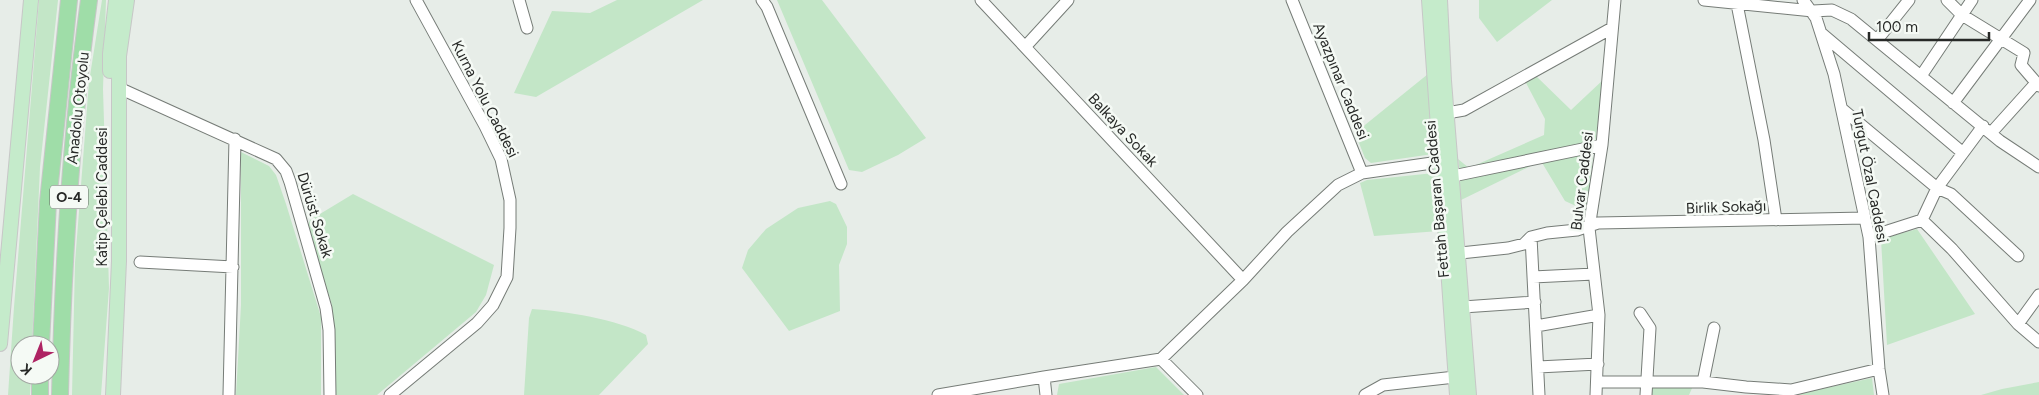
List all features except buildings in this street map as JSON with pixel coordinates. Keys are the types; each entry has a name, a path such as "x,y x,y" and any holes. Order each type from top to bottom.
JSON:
{"highway":[{"name":"Anadolu Otoyolu","path":"42,335 49,192 69,0"},
{"name":"Anadolu Otoyolu","path":"60,395 68,206 89,0"}],"main road":[{"path":"0,344 31,0"},
{"path":"116,0 110,54 110,118 119,262"},
{"name":"Katip Çelebi Caddesi","path":"113,395 119,262 118,88 120,41 127,0"},
{"name":"Fettah Başaran Caddesi","path":"1429,0 1439,162 1452,254 1463,307 1469,395"},
{"name":"Fettah Başaran Caddesi","path":"1440,0 1453,176 1452,254 1457,395"}],"street":[{"name":"Kurna Yolu Caddesi","path":"390,395 487,312 498,298 507,277 511,214 507,183 501,159 416,0"},
{"path":"519,0 527,28"},
{"path":"762,0 767,6 841,184"},
{"name":"Balkaya Sokak","path":"981,0 1243,280"},
{"path":"1025,47 1068,0"},
{"name":"Bulvar Caddesi","path":"1596,395 1599,315 1589,228 1602,144 1615,0"},
{"path":"1705,0 1813,11 1832,10 1851,19 1987,130 2039,167"},
{"name":"Turgut Özal Caddesi","path":"1803,0 1813,11 1834,74 1869,237 1879,369 1883,395"},
{"path":"1813,11 1824,0"},
{"path":"1877,40 1909,0"},
{"path":"1869,237 1922,220 1937,188 1963,153 2038,84 2021,66 2024,53 1962,15 1947,0"},
{"path":"1921,76 1972,0"},
{"path":"1953,102 2030,0"},
{"name":"Ayazpınar Caddesi","path":"1295,2 1362,173"},
{"path":"1738,4 1764,140 1776,220"},
{"path":"1447,113 1464,110 1612,28"},
{"path":"1821,33 1963,153"},
{"name":"Dürüst Sokak","path":"118,88 276,159 286,172 326,308 329,330 330,395"},
{"path":"1842,109 1937,188 1951,194 2018,256"},
{"path":"229,395 235,139"},
{"path":"1453,176 1602,144"},
{"path":"938,395 1161,359 1243,280 1287,232 1338,185 1362,173 1439,162"},
{"name":"Birlik Sokağı","path":"1452,254 1508,248 1524,244 1531,238 1547,232 1589,228 1598,223 1865,218"},
{"path":"1922,220 1952,249 2018,324 2039,342"},
{"path":"1531,238 1539,395"},
{"path":"140,262 233,267"},
{"path":"1533,278 1594,274"},
{"path":"2018,324 2039,295"},
{"path":"1463,307 1534,302"},
{"path":"1640,313 1650,328 1646,395"},
{"path":"1536,326 1599,315"},
{"path":"1703,382 1714,328"},
{"path":"1161,359 1197,395"},
{"path":"1538,367 1598,364"},
{"path":"1597,382 1703,382 1746,388 1791,390 1879,369"},
{"path":"1044,377 1046,395"},
{"path":"1365,395 1384,385 1455,377"}],"green space":[{"path":"39,0 58,0 40,167 32,335 12,335"},
{"path":"102,0 106,0 103,89 109,288 101,395 72,395 75,263 89,82"},
{"path":"617,0 703,0 536,97 514,93 552,11 590,13"},
{"path":"777,0 822,0 926,138 898,155 862,172 849,170"},
{"path":"1479,0 1552,0 1497,42 1479,18"},
{"path":"1428,74 1433,154 1371,163 1365,158 1355,133"},
{"path":"1535,75 1571,110 1604,79 1595,143 1460,172 1458,159 1469,168 1544,135 1545,119 1525,81"},
{"path":"241,152 269,166 276,175 286,204 321,317 321,395 236,395 241,305"},
{"path":"1593,153 1587,211 1565,201 1541,161"},
{"path":"1541,161 1459,201 1459,179"},
{"path":"1434,173 1439,231 1374,236 1360,183 1367,180"},
{"path":"353,194 494,265 486,295 476,312 377,395 334,395 332,305 307,228 310,220"},
{"path":"830,201 836,204 847,227 847,244 839,265 840,311 789,331 742,268 748,250 766,229 798,208"},
{"path":"1917,229 1975,314 1887,345 1881,239"},
{"path":"532,309 575,314 621,324 646,335 648,344 599,395 524,395 529,318"},
{"path":"10,366 10,385 30,385 30,395 8,395"},
{"path":"1156,367 1184,395 1057,395 1059,384"},
{"path":"1872,378 1874,395 1794,395"},
{"path":"2039,382 2039,395 1981,395 2002,389"},
{"path":"1693,386 1689,395 1651,395 1651,387"}]}
